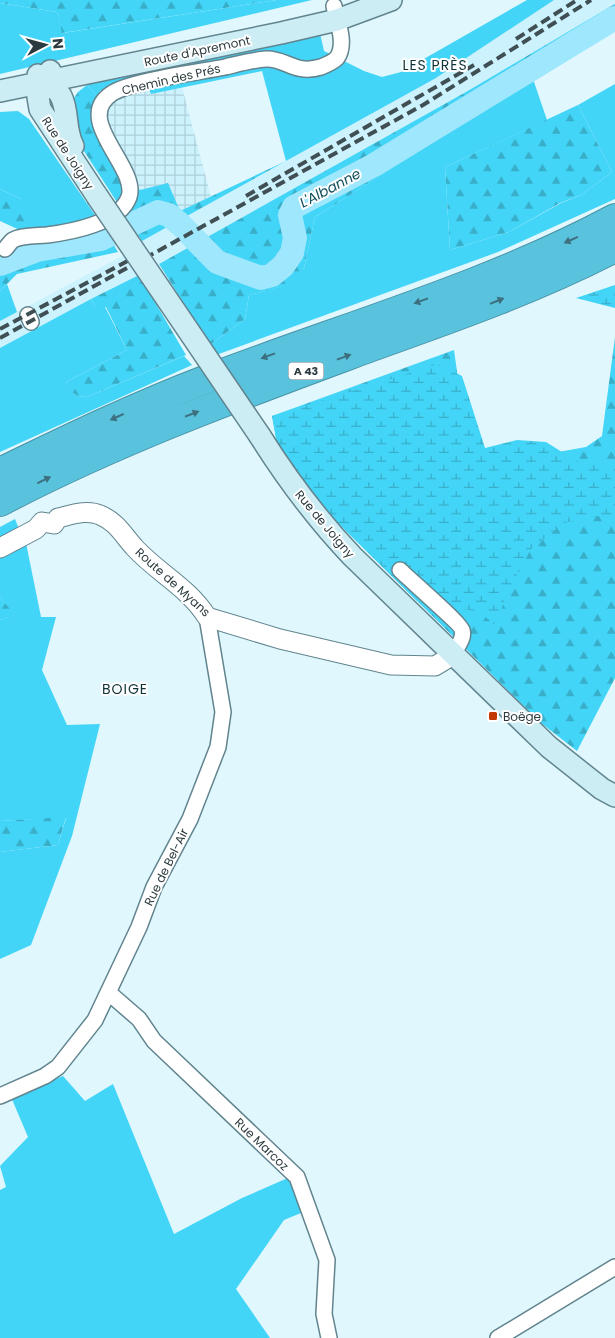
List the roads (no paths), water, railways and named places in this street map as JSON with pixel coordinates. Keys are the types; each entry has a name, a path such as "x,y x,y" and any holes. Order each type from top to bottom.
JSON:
{"highway":[{"name":"A 43","path":"0,472 164,395 484,277 615,218"},
{"name":"A 43","path":"0,502 85,460 158,428 529,288 615,248"}],"main road":[{"name":"Route d'Apremont","path":"0,91 44,74 335,13 358,0"},
{"name":"Route d'Apremont","path":"0,79 112,68 391,0"},
{"name":"Rue de Joigny","path":"65,107 72,92 84,80 112,68"},
{"name":"Rue de Joigny","path":"44,74 61,94 65,107 67,134 97,196"},
{"name":"Rue de Joigny","path":"44,74 38,97 40,109 288,480 326,529 452,655 549,747 602,789 615,796"},
{"name":"Rue de Joigny","path":"0,100 25,102 40,109"}],"street":[{"name":"Chemin des Prés","path":"5,248 13,240 74,229 100,222 119,212 129,196 128,179 107,141 101,125 101,110 110,94 138,84 266,59 305,70 319,68 336,58 341,49 335,13"},
{"name":"Route de Myans","path":"0,548 36,529 42,522 54,524 58,518 78,513 98,514 116,524 135,549 199,604 207,617 280,639 391,665 434,666 452,655"},
{"path":"400,570 439,608 458,622 463,631 462,638 452,655"},
{"name":"Rue de Bel-Air","path":"0,1096 45,1076 58,1067 94,1020 109,993 139,927 154,887 190,818 221,736 223,712 207,617"},
{"name":"Rue Marcoz","path":"109,993 140,1019 154,1041 297,1177 328,1260 324,1314 329,1338"},
{"path":"498,1338 615,1267"}],"waterway":[{"name":"L'Albanne","path":"0,264 37,250 101,239 158,212 169,215 181,225 217,262 261,278 272,275 283,266 292,253 295,238 290,215 294,207 374,165 615,18"}],"railway":[{"path":"516,39 577,0"},
{"path":"0,338 423,105 591,0"},
{"path":"246,196 474,65"},
{"path":"0,329 137,256"}],"place":[{"name":"Boëge","path":"493,716"}],"district":[{"name":"LES PRÈS","path":"435,65"},
{"name":"BOIGE","path":"125,689"}]}
